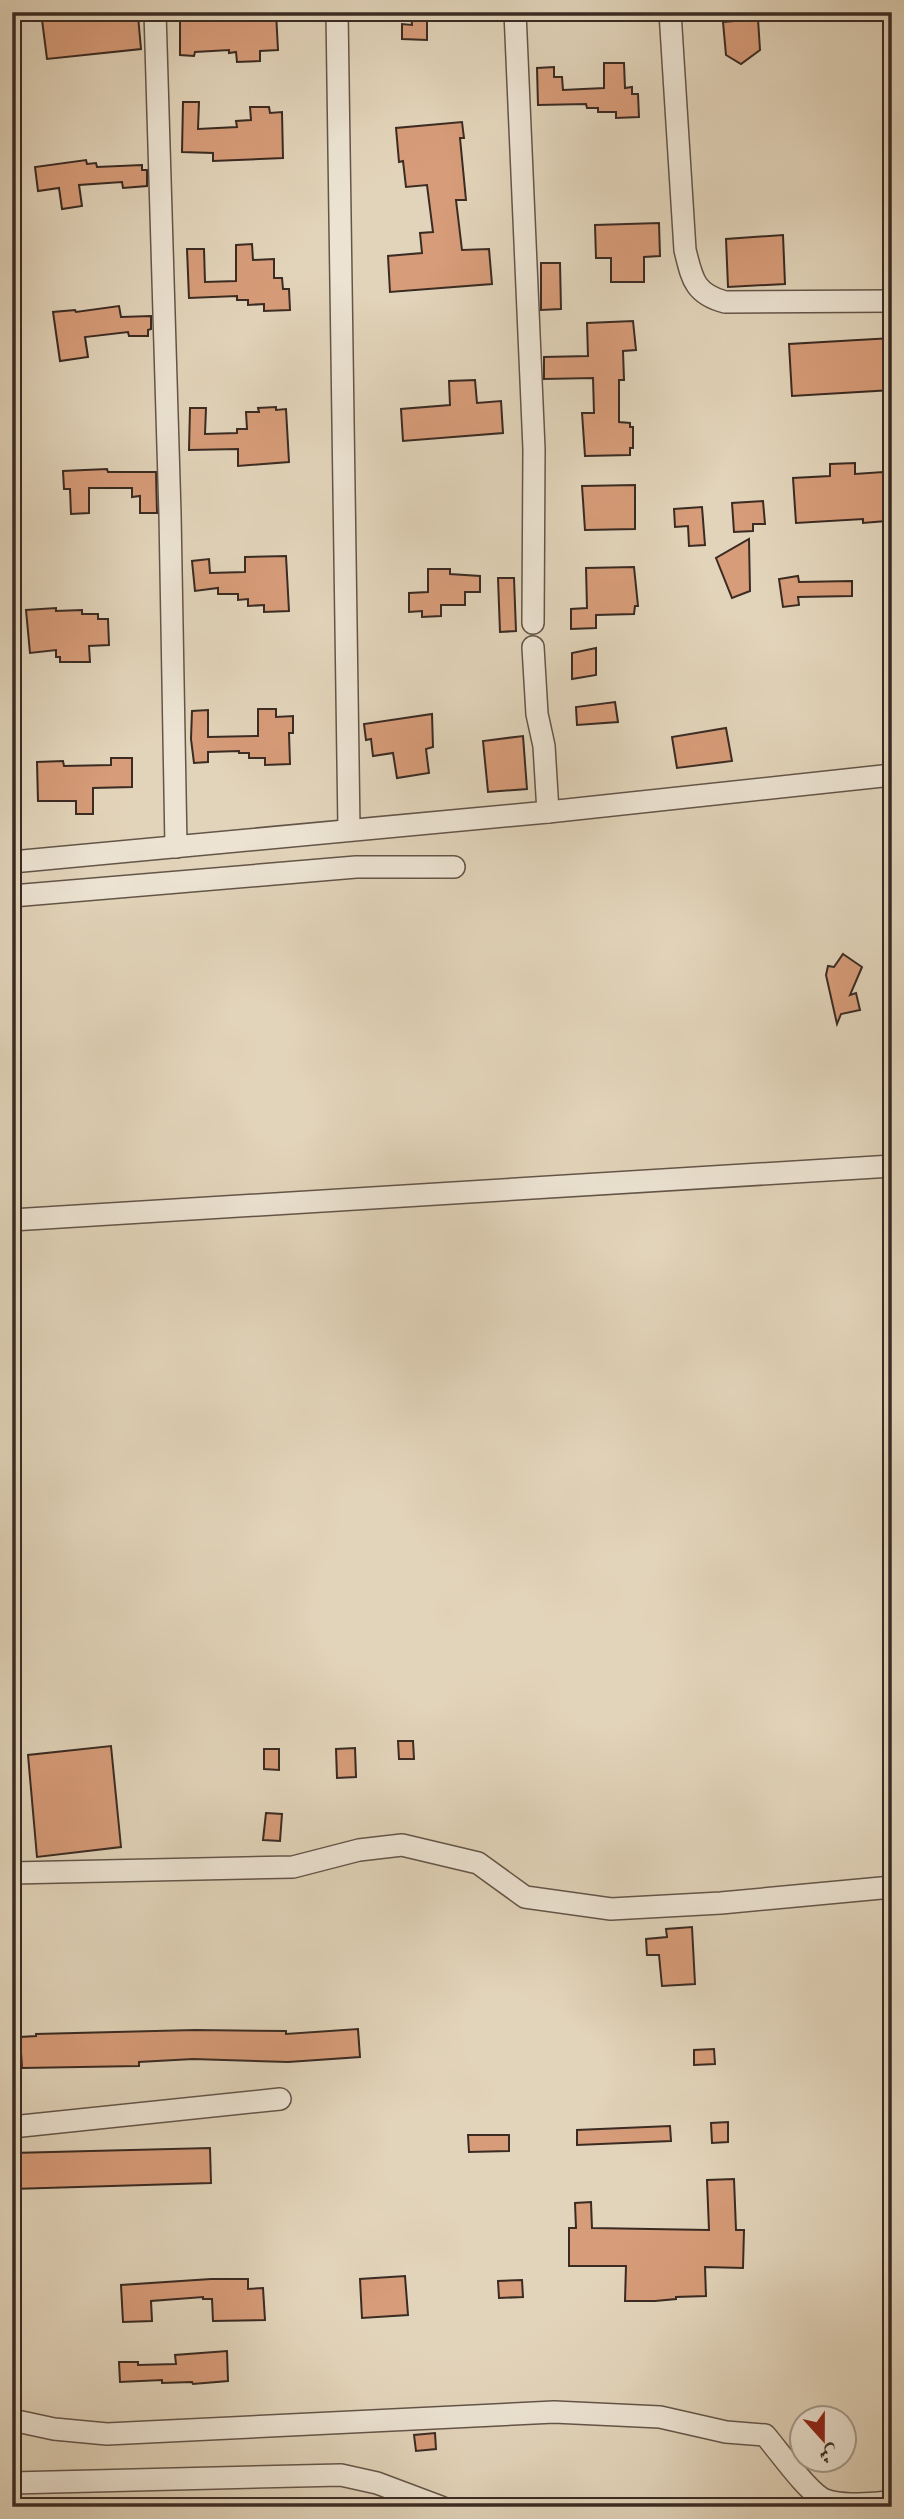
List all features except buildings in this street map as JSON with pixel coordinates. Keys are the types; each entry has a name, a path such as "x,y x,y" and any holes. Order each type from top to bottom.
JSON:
{"street":[{"path":"155,12 170,500 176,847"},
{"path":"337,12 349,830"},
{"path":"515,12 534,449 533,623"},
{"path":"670,12 685,250 696,286 710,298 725,302 892,301"},
{"path":"533,646 537,714 544,746 548,812"},
{"path":"12,862 548,812 892,775"},
{"path":"12,896 356,867 454,867"},
{"path":"12,1220 892,1167"},
{"path":"12,1873 293,1867 359,1850 402,1845 478,1863 525,1897 611,1909 721,1903 892,1888"},
{"path":"12,2127 281,2099"},
{"path":"12,2420 54,2429 107,2434 554,2412 660,2417 726,2432 765,2435 811,2491 824,2499 846,2504 892,2502"},
{"path":"12,2483 341,2475 377,2483 441,2507"}]}
